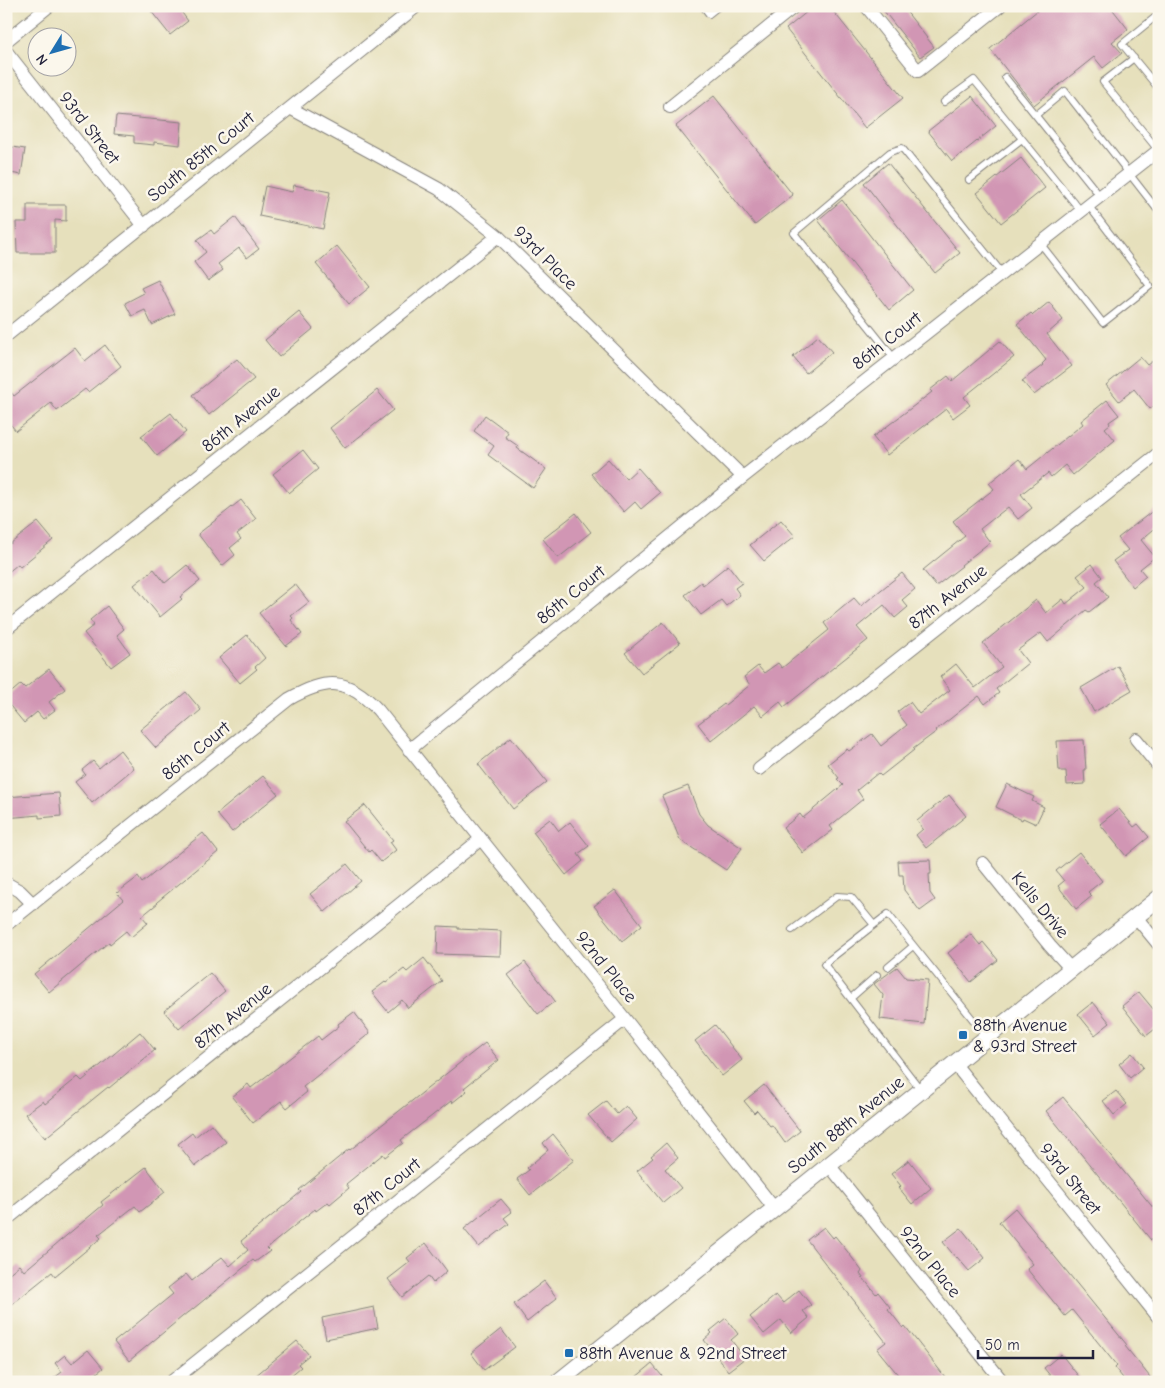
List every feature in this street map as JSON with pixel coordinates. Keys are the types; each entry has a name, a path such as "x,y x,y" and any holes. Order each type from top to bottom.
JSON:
{"street":[{"path":"6,41 49,6"},
{"name":"South 85th Court","path":"6,336 417,6"},
{"path":"670,107 795,6"},
{"path":"866,6 918,72 1000,6"},
{"name":"93rd Street","path":"6,51 144,226"},
{"name":"93rd Place","path":"290,108 439,189 498,236 743,477"},
{"name":"86th Court","path":"6,925 289,699 317,685 342,685 353,689 367,698 409,750 743,477 1158,150"},
{"name":"86th Avenue","path":"6,629 498,236"},
{"name":"87th Avenue","path":"759,769 1159,453"},
{"path":"1136,739 1159,767"},
{"name":"92nd Place","path":"409,750 774,1208"},
{"name":"87th Avenue","path":"6,1220 481,839"},
{"name":"Kells Drive","path":"983,863 1071,969"},
{"path":"6,883 20,891 33,904"},
{"name":"South 88th Avenue","path":"561,1381 1159,898"},
{"path":"1136,917 1159,945"},
{"name":"87th Court","path":"171,1382 625,1019"},
{"name":"93rd Street","path":"954,1063 1159,1318"},
{"name":"92nd Place","path":"829,1165 1003,1382"}],"lane":[{"path":"703,6 709,14 719,6"},
{"path":"1159,14 1122,44 1159,89"},
{"path":"1134,58 1103,82 1158,150"},
{"path":"1005,77 1100,196"},
{"path":"944,102 974,80 1022,139 1085,208 1150,286 1103,323 1040,243"},
{"path":"1036,116 1065,91 1159,212"},
{"path":"968,180 1022,139"},
{"path":"894,358 794,233 890,152 902,148 1002,273"},
{"path":"792,930 837,896 851,897 874,925"},
{"path":"921,1090 824,964 888,914 987,1036"},
{"path":"888,967 913,946"},
{"path":"850,998 878,975"}],"building":[{"path":"147,6 177,6 188,21 170,35"},
{"path":"814,6 829,6 903,98 865,128 786,29"},
{"path":"880,6 902,6 934,47 920,57"},
{"path":"1043,6 1110,6 1128,29 1112,42 1122,53 1103,68 1094,57 1034,105 990,49"},
{"path":"714,96 793,195 755,225 676,126"},
{"path":"972,96 996,126 952,161 928,131"},
{"path":"116,116 182,122 180,145 154,142 154,145 134,143 134,136 114,134"},
{"path":"6,146 25,149 21,175 6,172"},
{"path":"1021,158 1045,188 1001,223 977,193"},
{"path":"888,163 960,253 935,273 864,183"},
{"path":"294,185 330,192 323,229 259,216 265,186 292,192"},
{"path":"842,200 913,290 889,310 818,220"},
{"path":"27,205 66,205 66,221 55,220 55,253 17,253 16,222 27,222"},
{"path":"235,217 259,249 247,258 239,248 218,264 223,270 208,281 194,262 206,252 197,240 211,230 214,234"},
{"path":"337,246 370,287 349,304 316,264"},
{"path":"158,280 175,314 152,325 145,310 132,316 125,303 144,293 141,288"},
{"path":"1049,302 1063,320 1047,334 1072,366 1034,395 1022,381 1043,365 1046,360 1017,324 1031,313 1033,315"},
{"path":"299,312 313,329 279,357 265,340"},
{"path":"818,336 832,352 806,373 793,357"},
{"path":"1000,341 1014,357 964,397 970,405 953,418 946,409 887,455 873,437 932,392 930,390 948,376 952,381"},
{"path":"105,345 121,366 88,392 85,389 57,411 51,403 16,431 6,419 6,386 14,396 75,348 85,361"},
{"path":"1159,356 1159,402 1150,409 1134,389 1119,401 1106,385 1140,357 1147,365"},
{"path":"237,359 254,379 209,415 193,395"},
{"path":"377,390 393,410 345,448 330,428"},
{"path":"1107,400 1119,415 1109,422 1110,424 1105,428 1115,440 1073,475 1065,465 1051,477 1048,473 1021,494 1032,508 1018,519 1008,507 980,529 990,542 936,586 923,570 965,536 953,521 994,489 989,483 1019,459 1027,469 1083,424 1081,421"},
{"path":"171,413 186,432 157,456 141,436"},
{"path":"485,415 508,432 505,437 518,446 517,448 546,469 533,488 488,455 494,446 474,431"},
{"path":"303,450 318,469 289,493 273,474"},
{"path":"608,459 626,479 638,468 660,493 641,509 635,502 624,512 591,474"},
{"path":"241,500 256,519 237,534 241,539 230,548 235,555 222,566 198,534"},
{"path":"1159,506 1159,525 1141,540 1155,557 1140,569 1146,576 1133,587 1113,561 1128,550 1118,538"},
{"path":"576,513 591,532 558,558 543,539"},
{"path":"781,520 795,536 764,561 750,545"},
{"path":"38,522 53,540 20,567 18,564 6,574 6,547"},
{"path":"1092,564 1102,577 1096,582 1108,597 1089,612 1086,610 1048,642 1041,633 1018,650 1028,663 996,689 999,693 985,704 979,696 881,776 878,773 857,790 863,799 830,826 833,830 803,853 783,828 800,814 803,818 843,785 828,764 847,749 849,751 872,734 881,746 907,725 897,712 910,702 919,714 950,690 940,677 956,664 975,688 1002,667 983,643 1036,600 1046,613 1063,599 1066,604 1087,587 1077,576"},
{"path":"187,565 200,581 160,617 134,585 154,569 165,583"},
{"path":"728,565 742,583 735,588 740,595 726,606 721,600 701,615 685,595 701,582 703,585"},
{"path":"902,573 915,589 902,600 908,607 895,618 884,605 857,627 868,640 784,707 780,702 763,716 754,706 711,741 698,724 750,685 744,677 758,666 764,673 778,663 782,668 829,630 824,623 854,598 861,606"},
{"path":"295,584 309,602 291,616 293,618 291,620 302,634 286,646 259,613"},
{"path":"107,606 124,629 117,635 130,653 111,667 84,633 94,625 90,620"},
{"path":"663,622 680,643 642,673 625,653"},
{"path":"247,635 265,658 255,667 257,669 240,683 219,658"},
{"path":"1118,666 1132,690 1094,712 1081,688"},
{"path":"49,669 65,689 49,702 55,710 43,719 37,712 24,723 6,701 6,697 21,684 25,688"},
{"path":"186,692 201,710 156,748 140,730"},
{"path":"511,737 547,782 513,809 478,764"},
{"path":"1084,740 1085,784 1067,785 1066,771 1059,771 1057,741"},
{"path":"120,750 134,768 92,803 75,782 85,774 82,770 93,761 99,768"},
{"path":"263,776 278,794 232,832 217,814"},
{"path":"1007,784 1034,797 1032,801 1044,807 1036,824 1023,818 1022,820 996,807"},
{"path":"688,786 699,814 708,825 742,848 726,870 680,840 662,796"},
{"path":"59,793 61,816 39,818 39,815 6,818 6,797"},
{"path":"949,795 966,816 926,848 916,835 923,829 917,821"},
{"path":"365,805 393,840 390,842 396,850 381,862 371,850 369,852 344,821"},
{"path":"1119,809 1134,827 1138,824 1149,837 1126,856 1100,824"},
{"path":"550,819 559,831 570,822 589,846 578,854 583,861 566,875 533,832"},
{"path":"203,833 218,852 142,916 148,923 131,937 126,931 110,944 109,942 49,992 34,974 123,900 117,893 138,877 142,883"},
{"path":"1079,852 1102,881 1088,892 1092,896 1076,909 1058,886 1064,881 1056,871"},
{"path":"930,860 930,893 935,900 920,911 904,890 903,875 899,875 898,861"},
{"path":"347,864 361,881 325,912 310,894"},
{"path":"615,890 642,925 622,941 594,906"},
{"path":"438,926 501,931 500,956 437,954"},
{"path":"971,934 980,945 983,942 998,960 971,982 948,953"},
{"path":"424,958 442,981 408,1008 402,1000 388,1012 372,992 404,969 407,972"},
{"path":"525,962 555,1001 538,1014 508,975"},
{"path":"897,967 906,978 928,980 924,1024 880,1019 883,995 874,984"},
{"path":"210,973 225,991 179,1029 164,1011"},
{"path":"1139,992 1159,1016 1159,1026 1146,1036 1122,1006"},
{"path":"1093,1002 1110,1023 1095,1035 1078,1014"},
{"path":"354,1012 370,1033 303,1087 307,1092 287,1108 281,1101 253,1123 232,1097 248,1084 251,1088 318,1036 321,1040"},
{"path":"715,1025 742,1060 722,1076 695,1041"},
{"path":"140,1032 155,1050 45,1138 25,1114 43,1101 45,1104 78,1077 82,1081"},
{"path":"485,1043 499,1060 464,1088 467,1091 452,1103 451,1101 401,1140 403,1143 385,1157 383,1154 346,1184 349,1188 330,1204 328,1202 316,1211 315,1209 267,1248 270,1251 255,1262 253,1260 129,1361 114,1342 173,1294 168,1288 186,1274 192,1281 222,1257 230,1266 248,1250 241,1241 301,1192 299,1190"},
{"path":"1132,1053 1143,1067 1130,1078 1119,1064"},
{"path":"764,1085 800,1131 785,1143 772,1125 770,1126 757,1110 754,1113 744,1101"},
{"path":"1116,1091 1127,1104 1114,1115 1103,1101"},
{"path":"1063,1097 1159,1215 1159,1250 1046,1111"},
{"path":"606,1101 617,1114 626,1106 637,1119 611,1142 588,1115"},
{"path":"211,1124 226,1142 195,1166 178,1144 192,1133 195,1137"},
{"path":"553,1134 574,1160 530,1195 517,1179 529,1170 527,1168 548,1150 543,1143"},
{"path":"666,1143 678,1158 665,1169 681,1188 663,1203 637,1171 653,1158 651,1156"},
{"path":"909,1160 931,1188 912,1204 891,1174"},
{"path":"146,1167 165,1192 140,1212 135,1206 98,1235 101,1238 55,1276 52,1272 6,1309 6,1276 19,1265 24,1271 103,1205 101,1202"},
{"path":"501,1199 512,1212 504,1218 509,1224 479,1247 464,1229"},
{"path":"1015,1208 1127,1345 1125,1346 1154,1382 1126,1382 1115,1368 1117,1366 1072,1310 1065,1316 1027,1269 1033,1264 999,1222"},
{"path":"824,1227 833,1238 835,1236 862,1271 860,1274 876,1294 878,1292 890,1307 888,1309 903,1328 905,1326 949,1382 904,1382 877,1349 886,1342 807,1240"},
{"path":"961,1228 985,1258 969,1271 943,1242"},
{"path":"426,1243 447,1271 433,1283 428,1276 402,1297 388,1279 410,1262 407,1258"},
{"path":"544,1281 557,1298 527,1322 514,1304"},
{"path":"799,1290 811,1305 803,1311 809,1318 791,1333 781,1320 764,1334 750,1317 776,1295 783,1303"},
{"path":"374,1307 378,1328 326,1339 322,1318"},
{"path":"726,1318 738,1334 731,1340 745,1358 728,1371 704,1340 712,1333 710,1331"},
{"path":"501,1329 515,1347 484,1370 471,1353"},
{"path":"297,1341 309,1355 298,1364 301,1367 283,1382 248,1382"},
{"path":"88,1350 103,1368 86,1382 49,1382 62,1372 55,1363 65,1355 72,1363"},
{"path":"1061,1354 1083,1382 1055,1382 1044,1368"},
{"path":"652,1364 667,1382 630,1382"}],"place":[{"name":"88th Avenue & 93rd Street","path":"963,1035"},
{"name":"88th Avenue & 92nd Street","path":"569,1353"}]}
